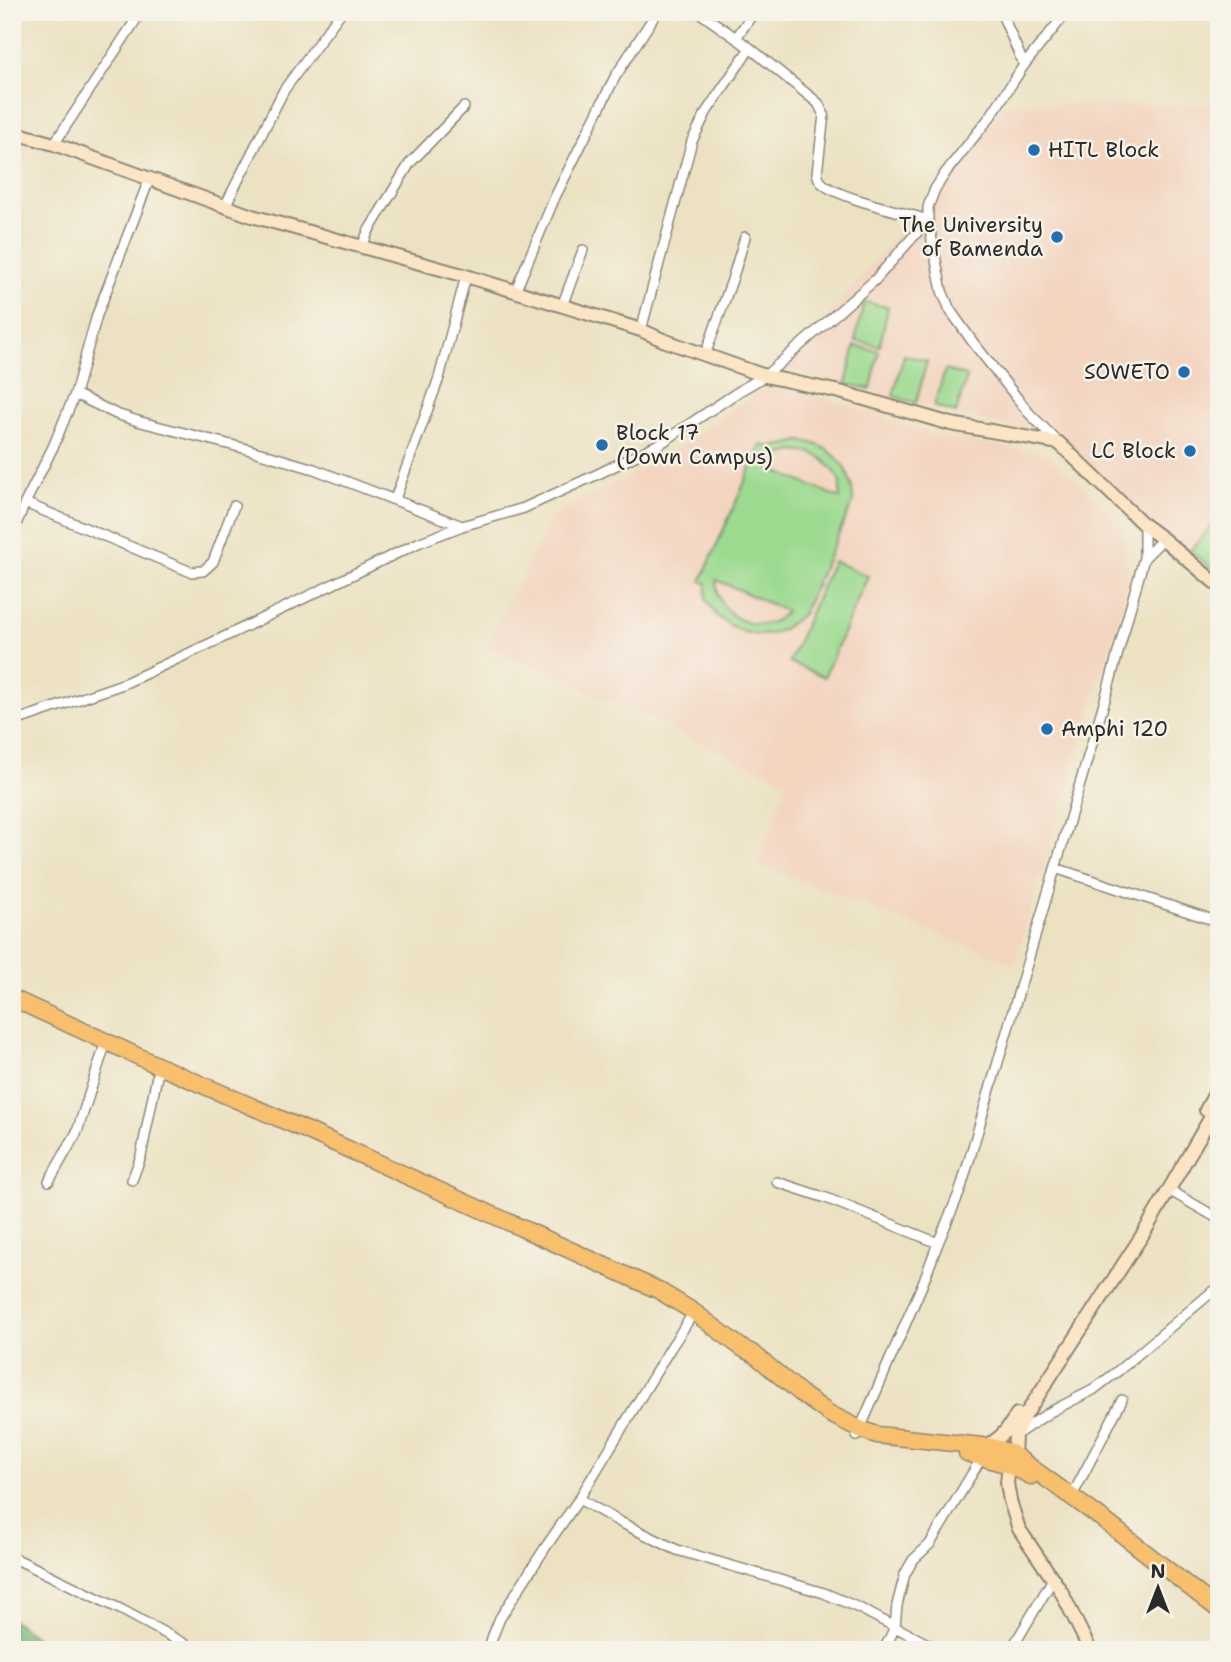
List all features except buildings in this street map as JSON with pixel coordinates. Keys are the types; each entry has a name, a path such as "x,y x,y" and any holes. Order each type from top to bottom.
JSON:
{"highway":[{"path":"12,998 658,1290 754,1354 803,1395 858,1433 983,1453 1001,1449 1012,1460 1067,1495 1134,1544 1219,1610"}],"street":[{"path":"54,144 141,12"},
{"path":"225,206 284,90 341,12"},
{"path":"516,292 555,197 615,77 657,12"},
{"path":"699,12 750,48 818,103 824,115 817,173 820,182 830,190 928,220"},
{"path":"736,38 754,12"},
{"path":"1001,12 1024,65"},
{"path":"1067,12 1024,65 990,117 935,189 928,207 928,220 942,291 950,310 972,341 1029,412 1144,525 1219,586"},
{"path":"641,330 692,141 707,111 750,48"},
{"path":"362,246 410,163 464,107"},
{"path":"12,132 54,144 253,216 466,276 641,330 765,376 840,392 951,424 1059,443"},
{"path":"12,534 75,394 97,315 149,180"},
{"path":"12,722 122,684 418,543 462,526 524,508 661,443 765,376 875,280 928,220"},
{"path":"705,355 745,237"},
{"path":"562,306 583,250"},
{"path":"395,499 439,378 466,276"},
{"path":"75,394 116,414 141,422 314,469 462,526"},
{"path":"25,503 191,572 203,571 214,562 234,506"},
{"path":"858,1433 961,1191 1108,689 1143,558 1144,525"},
{"path":"1143,558 1163,539"},
{"path":"1055,868 1219,922"},
{"path":"49,1181 77,1132 107,1042"},
{"path":"132,1180 141,1156 159,1066"},
{"path":"884,1650 895,1627 899,1596 905,1574 913,1560 930,1544 983,1453 1004,1434 1138,1226 1219,1086"},
{"path":"1090,1650 1061,1591 1019,1529 1008,1492 1015,1435 1020,1423 1145,1231 1219,1103"},
{"path":"777,1182 938,1243"},
{"path":"1169,1190 1219,1219"},
{"path":"1015,1435 1093,1390 1219,1286"},
{"path":"489,1650 500,1618 579,1499 694,1312"},
{"path":"1067,1495 1122,1400"},
{"path":"1035,1401 1051,1412"},
{"path":"579,1499 677,1550 824,1593 859,1608 939,1650"},
{"path":"12,1557 196,1650"},
{"path":"1011,1650 1052,1579"}],"shaded area":[{"name":"The University of Bamenda","path":"1006,104 1219,105 1219,584 1115,497 1047,422 1028,432 784,369"},
{"path":"767,385 843,403 931,434 1046,454 1121,521 1129,583 1014,964 757,864 788,782 486,645 553,515 659,461"}],"green space":[{"path":"864,302 888,307 880,346 855,341"},
{"path":"855,346 879,351 871,389 846,384"},
{"path":"904,355 927,361 916,403 893,396"},
{"path":"945,370 967,376 956,413 934,406"},
{"path":"802,441 823,448 840,461 850,480 853,502 802,615 781,630 770,634 744,632 716,615 706,599 707,583 701,581 761,445 775,446","holes":["793,451 812,453 824,460 840,482 840,498 766,467 777,456","717,580 786,611 772,622 746,622 730,613 722,603"]},
{"path":"1219,517 1219,575 1190,551"},
{"path":"833,561 868,576 824,677 789,662"},
{"path":"12,1620 16,1622 52,1650 12,1650"}],"place":[{"name":"HITL Block","path":"1034,150"},
{"name":"The University of Bamenda","path":"1057,237"},
{"name":"SOWETO","path":"1184,372"},
{"name":"Block 17 (Down Campus)","path":"602,445"},
{"name":"LC Block","path":"1190,451"},
{"name":"Amphi 120","path":"1047,729"}]}
